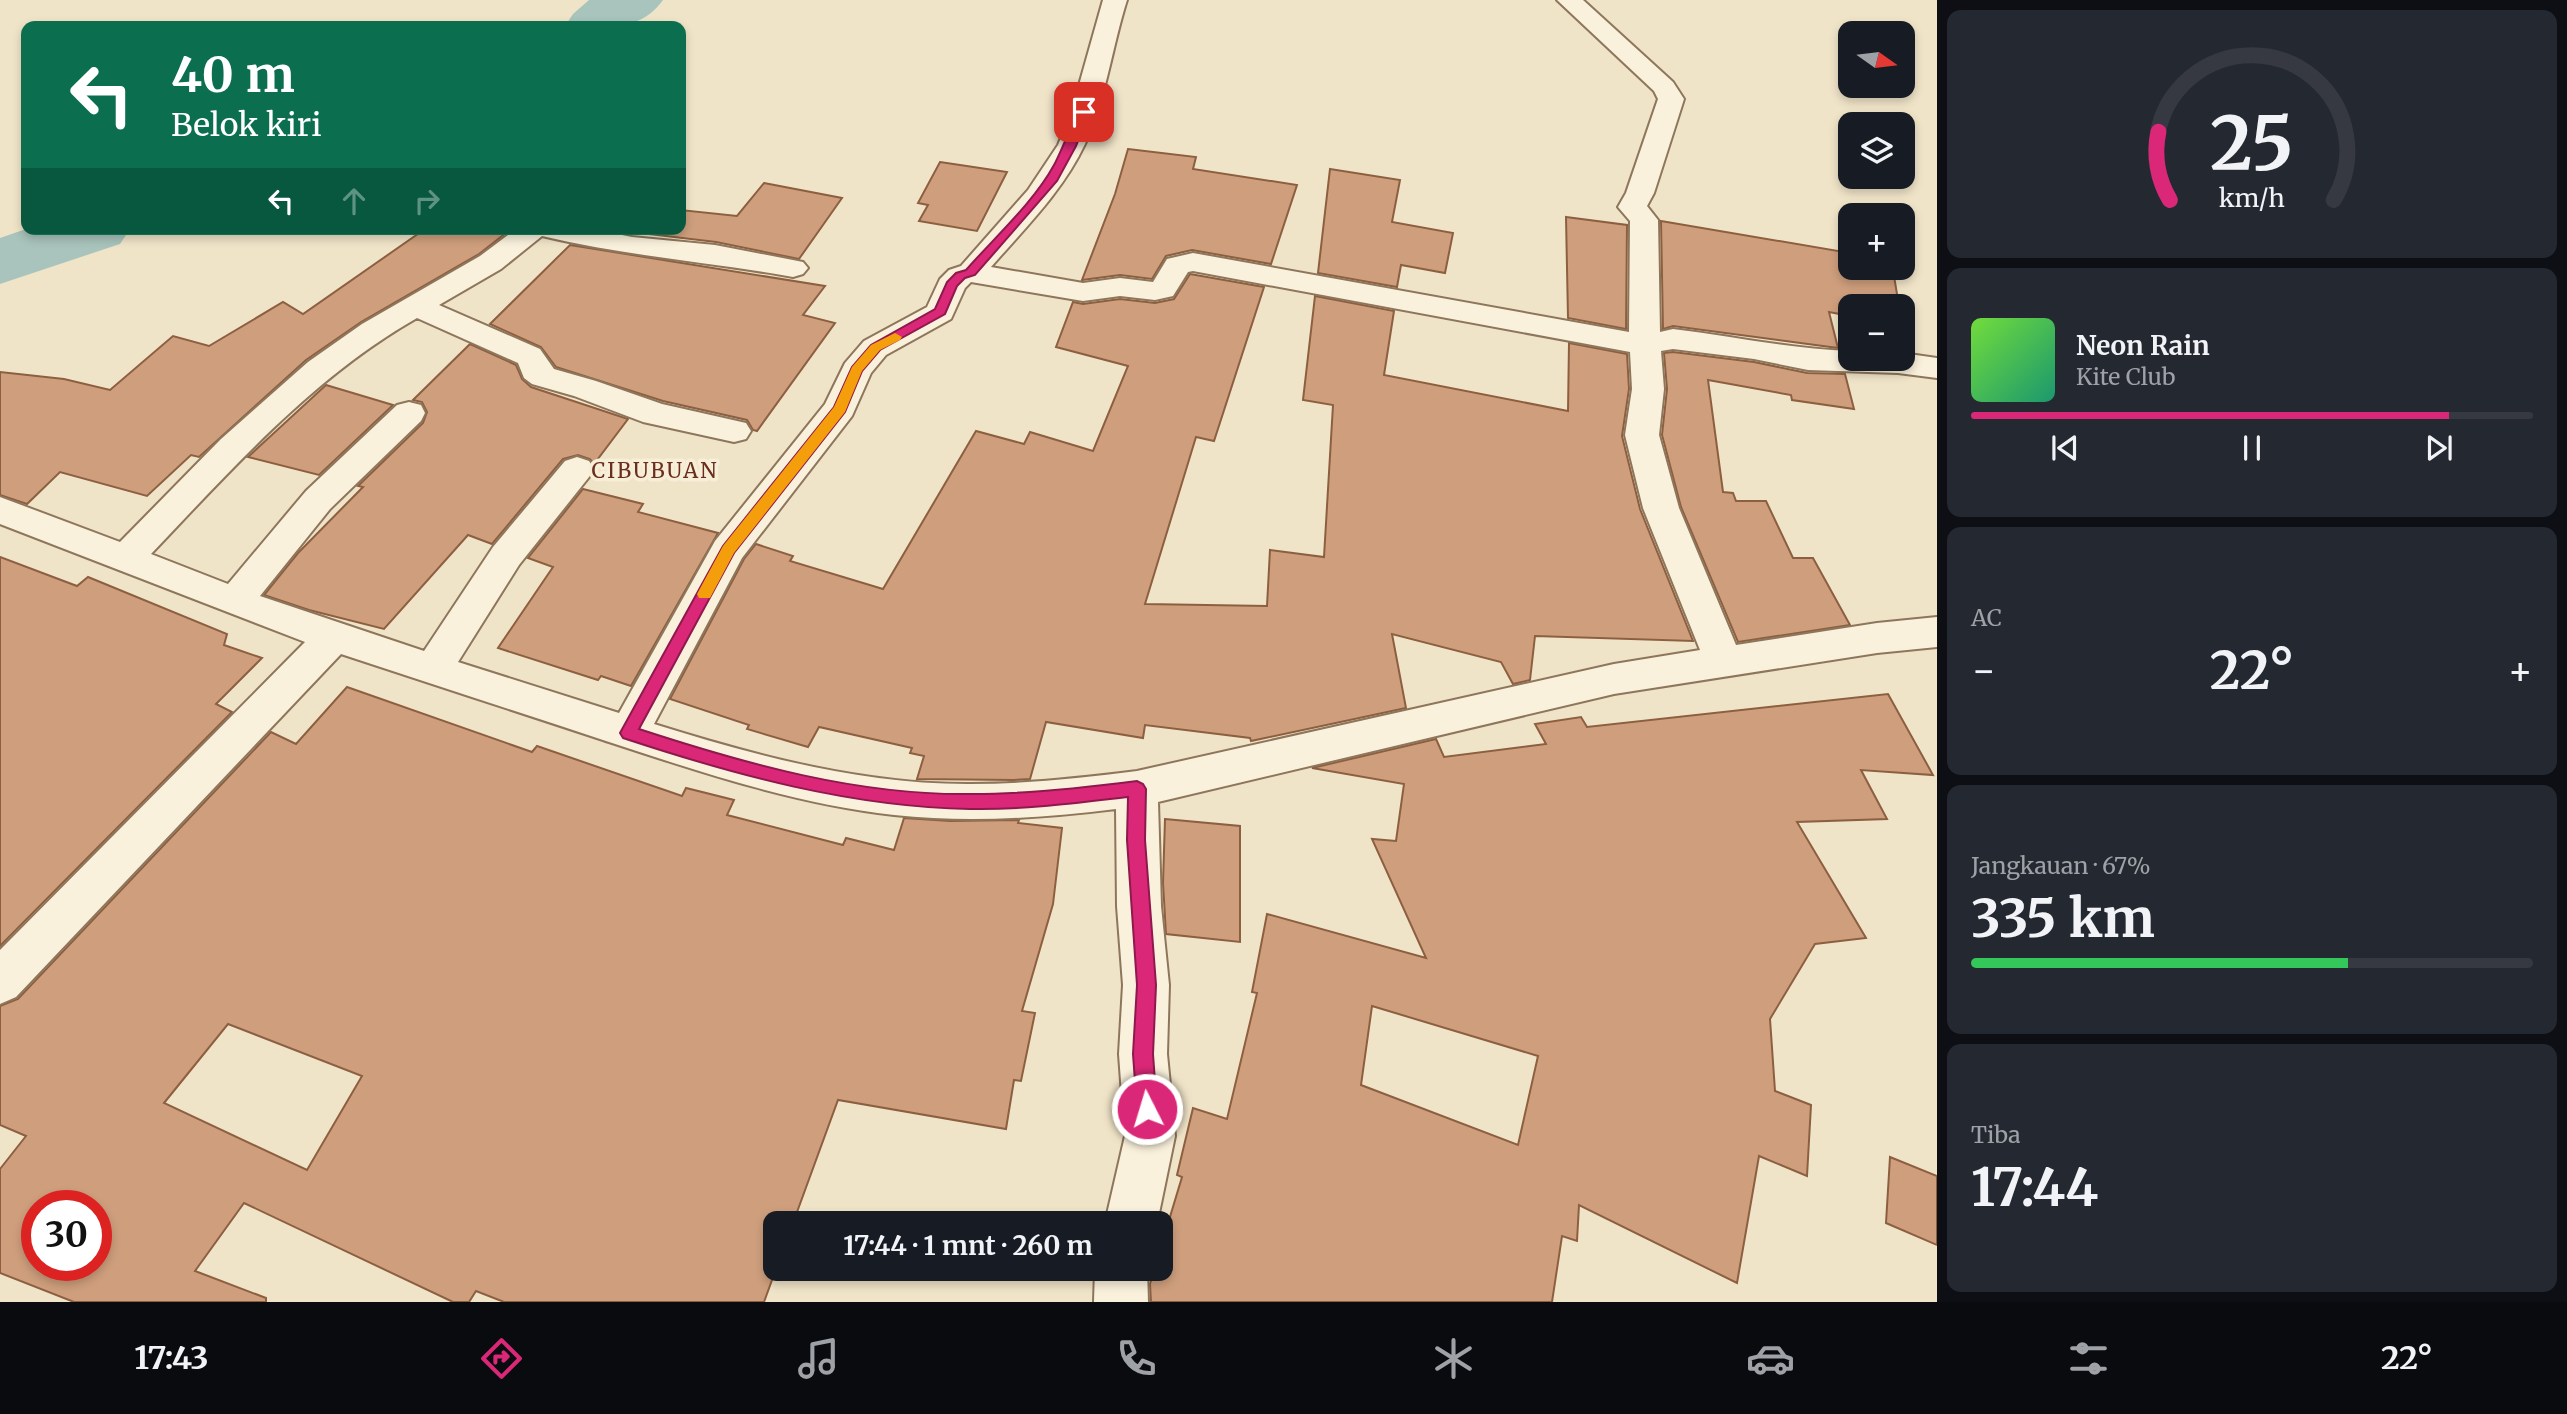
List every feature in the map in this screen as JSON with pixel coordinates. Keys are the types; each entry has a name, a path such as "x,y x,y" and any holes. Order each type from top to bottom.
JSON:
{"street":[{"path":"629,733 728,550 840,408 856,370 875,348 940,312 951,285 960,276 971,272 1053,178 1070,146 1089,98 1105,27 1115,0"},
{"path":"1569,0 1664,87 1671,99 1640,193 1632,206 1644,220 1648,389 1642,435 1661,508 1724,661"},
{"path":"125,559 302,381 353,344 511,250 527,235"},
{"path":"581,235 632,246 715,254 793,268"},
{"path":"971,272 1083,292 1120,288 1155,291 1162,290 1177,265 1193,262 1491,319 1646,345 1673,339 1754,349 1808,360 1898,363 1937,368"},
{"path":"417,307 529,356 534,362 535,371 543,377 585,388 655,414 734,431"},
{"path":"235,601 318,500 409,413"},
{"path":"433,669 506,556 577,469"},
{"path":"0,510 334,637 687,751 811,784 894,797 971,802 1060,798 1137,789 1614,679 1937,632"},
{"path":"0,982 334,637"},
{"path":"1134,1211 1150,1136 1143,1054 1146,985 1139,906 1137,789"},
{"path":"1119,1281 1121,1302"}],"building":[{"path":"1128,149 1196,157 1193,169 1297,185 1271,264 1192,250 1166,256 1152,279 1120,275 1082,280 1115,194"},
{"path":"940,162 1007,172 977,231 919,221 928,205 918,203"},
{"path":"1330,169 1400,180 1392,222 1453,233 1445,273 1401,265 1397,287 1318,273"},
{"path":"764,183 842,198 799,259 716,242 657,235 686,235 686,211 737,216"},
{"path":"1566,217 1627,225 1626,329 1568,318"},
{"path":"1661,221 1838,251 1838,280 1895,280 1897,294 1838,294 1838,314 1829,312 1838,348 1673,326 1663,329"},
{"path":"416,235 503,235 479,254 361,322 306,360 199,457 191,455 147,496 60,472 27,504 0,495 0,372 64,379 110,390 173,336 209,346 283,302 303,314"},
{"path":"570,245 825,286 803,315 835,323 757,431 753,430 747,420 663,401 556,367 541,347 490,324"},
{"path":"1190,274 1264,287 1214,441 1196,437 1145,604 1267,606 1270,550 1324,557 1333,405 1303,400 1315,296 1394,311 1384,375 1568,411 1569,343 1627,354 1629,389 1622,436 1640,509 1693,641 1535,636 1530,680 1513,684 1501,662 1392,634 1406,708 1251,741 1250,738 1145,725 1143,738 1046,722 1030,779 1014,780 917,779 924,756 910,753 912,748 819,727 808,747 747,729 749,725 670,699 744,559 756,544 793,556 790,561 883,589 976,431 1024,444 1030,432 1093,451 1128,366 1056,347 1073,302 1083,304 1120,299 1155,303 1174,299"},
{"path":"470,344 516,365 522,379 531,387 628,419 594,464 590,459 578,455 563,459 492,544 468,535 384,629 309,610 264,595 298,553 363,487 358,486 423,423 427,412 422,402 413,400"},
{"path":"1664,353 1754,362 1807,373 1845,374 1854,409 1792,400 1791,395 1708,380 1723,492 1733,493 1736,501 1766,501 1793,558 1813,558 1850,625 1738,642 1681,507 1662,435 1667,389"},
{"path":"326,385 393,405 319,475 248,457"},
{"path":"583,489 643,504 638,512 718,533 631,686 601,676 598,680 498,648 553,567 528,558"},
{"path":"0,557 77,586 88,577 227,634 224,645 262,658 216,704 232,712 0,946"},
{"path":"347,687 532,752 537,746 682,796 686,788 734,800 727,815 843,845 846,838 894,850 904,818 950,821 1019,820 1018,823 1062,828 1053,904 1022,1011 1035,1013 1021,1081 1014,1080 1006,1129 838,1100 797,1211 763,1211 763,1281 772,1281 764,1302 504,1302 476,1291 469,1302 453,1302 244,1203 195,1271 266,1298 266,1302 74,1302 0,1273 0,1169 26,1136 0,1125 0,1006 18,999 271,732 296,744","holes":["228,1024 362,1076 307,1170 164,1103"]},
{"path":"1888,694 1933,775 1861,770 1887,819 1797,822 1866,938 1815,944 1770,1019 1775,1091 1811,1105 1807,1176 1759,1156 1737,1283 1579,1205 1577,1241 1562,1236 1552,1302 1151,1302 1151,1281 1173,1281 1172,1211 1182,1177 1177,1175 1193,1108 1227,1119 1257,993 1252,992 1267,914 1426,958 1372,839 1396,841 1404,784 1312,768 1436,739 1444,757 1546,744 1535,724 1581,717 1587,727","holes":["1372,1006 1538,1056 1518,1145 1361,1085"]},
{"path":"1165,819 1240,826 1240,942 1166,934 1163,883"},
{"path":"1890,1157 1937,1176 1937,1245 1886,1223"}],"waterway":[{"path":"600,21 612,10 634,0"},
{"path":"0,262 78,235"}],"slow traffic":[{"path":"704,594 728,550 840,408 856,370 875,348 895,337"}],"district":[{"name":"CIBUBUAN","path":"655,470"}],"route":[{"path":"1084,112 1053,178 971,272 960,276 951,285 940,312 875,348 856,370 840,408 728,550 629,733 811,784 894,797 971,802 1060,798 1137,789 1139,906 1146,985 1143,1054 1147,1109"}]}
